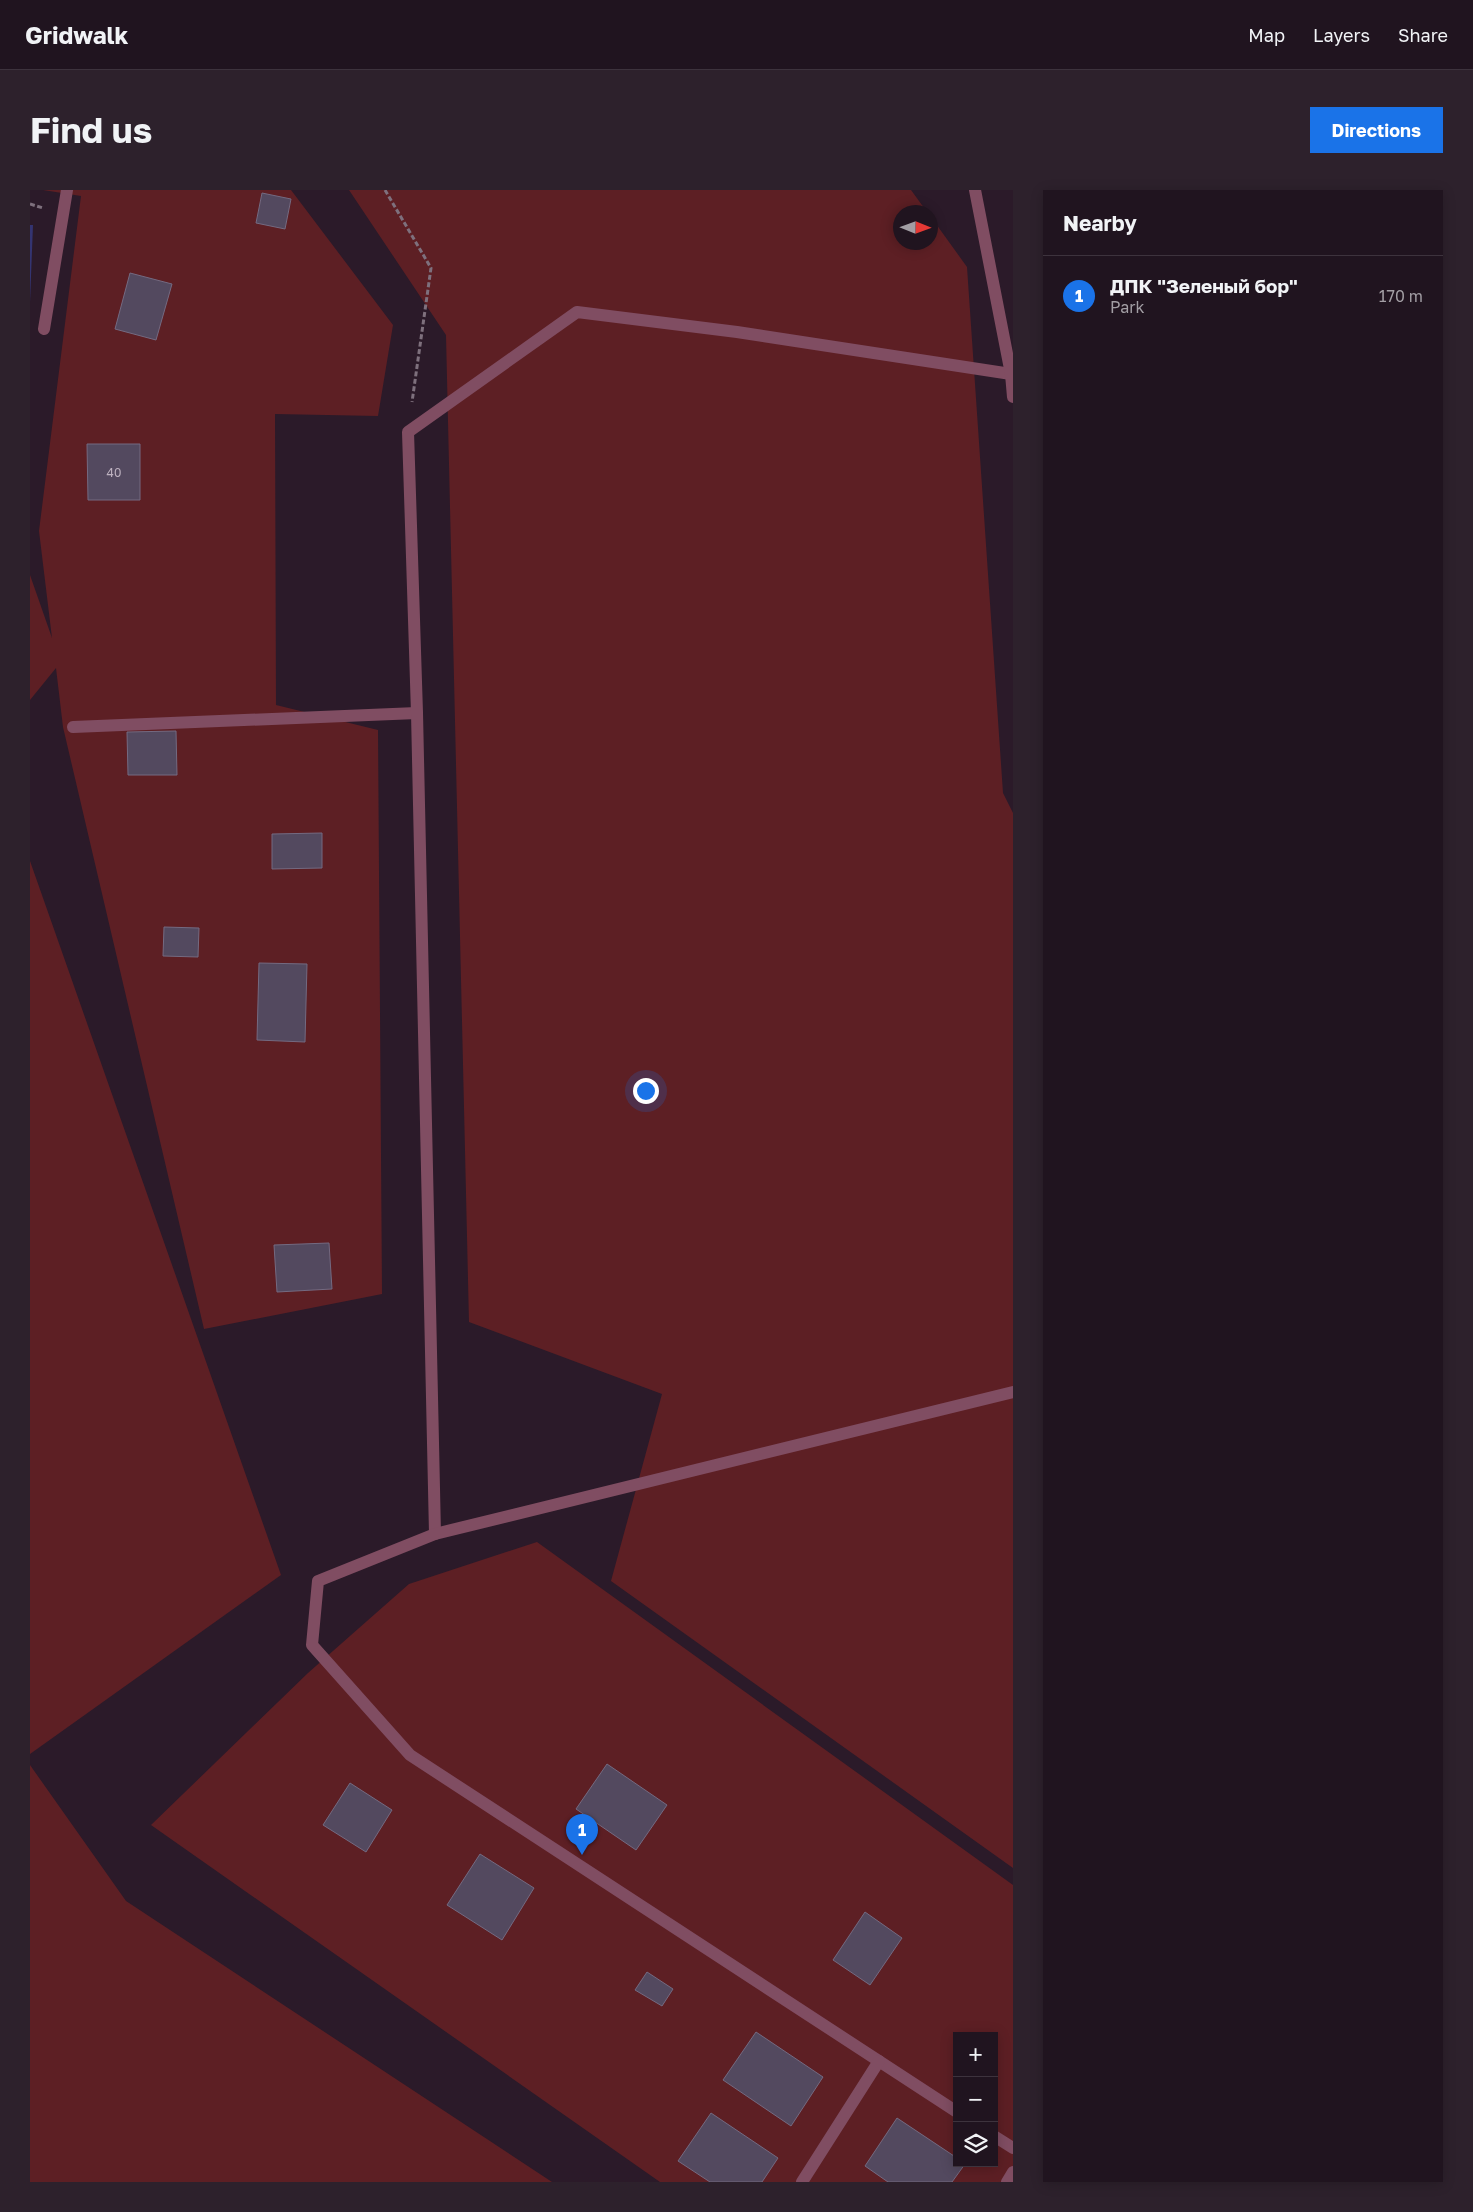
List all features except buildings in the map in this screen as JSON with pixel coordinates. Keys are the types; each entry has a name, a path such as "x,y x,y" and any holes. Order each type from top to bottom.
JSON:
{"street":[{"path":"44,328 67,190"},
{"path":"975,190 1012,374 1013,397"},
{"path":"435,1534 417,713 408,432 578,312 737,332 1012,374"},
{"path":"73,727 417,713"},
{"path":"953,2109 410,1755 312,1645 318,1581 435,1534 1013,1392"},
{"path":"802,2182 878,2061"},
{"path":"998,2139 1013,2148"},
{"path":"1007,2182 1013,2172"}],"path":[{"path":"385,190 431,268 408,432"}],"shaded area":[{"path":"43,190 291,190 393,325 378,416 275,414 276,705 378,730 382,1294 204,1329 63,727 56,668 30,700 30,575 52,638 39,531 81,196"},
{"path":"349,190 911,190 922,205 893,205 893,250 938,250 938,227 967,267 1003,793 1013,813 1013,1868 611,1581 662,1394 469,1322 446,335"},
{"path":"30,225 33,225 30,302"},
{"path":"30,861 281,1575 30,1754"},
{"path":"537,1542 1013,1885 1013,2182 660,2182 151,1825 308,1673 409,1584"},
{"path":"30,1765 126,1901 552,2182 30,2182"}],"place":[{"name":"ДПК \"Зеленый бор\"","path":"582,1855"}]}
